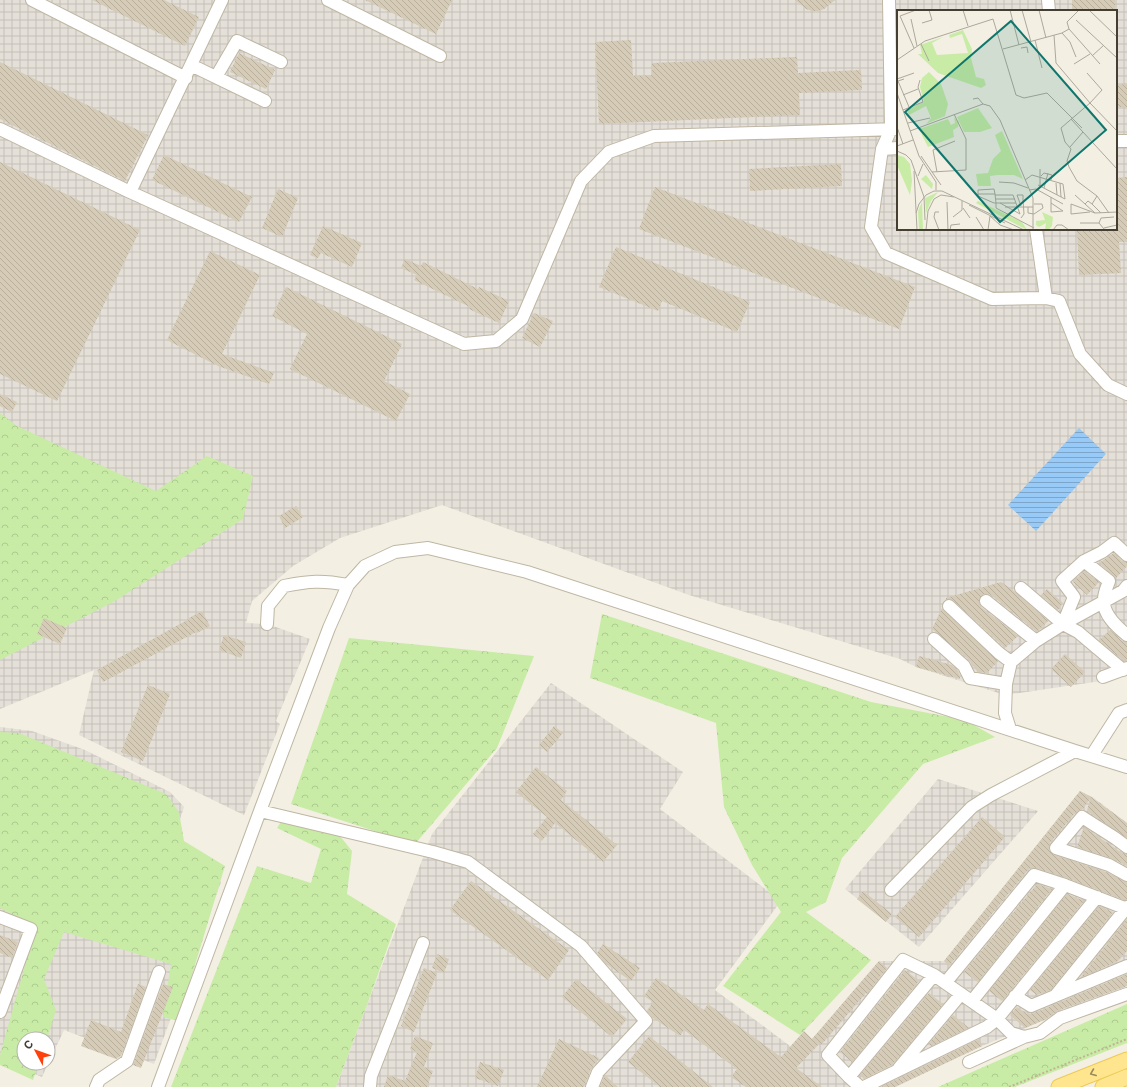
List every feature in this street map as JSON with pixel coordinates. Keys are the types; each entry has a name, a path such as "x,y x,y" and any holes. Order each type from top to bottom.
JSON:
{"main road":[{"path":"1059,1087 1127,1060"},
{"path":"1103,1087 1127,1077"}],"lane":[{"path":"32,0 186,78"},
{"path":"130,192 186,78 222,0"},
{"path":"328,0 440,56"},
{"path":"889,0 894,129 882,149 871,227 886,253 992,299 1046,298 1059,302 1080,354 1108,385 1127,394"},
{"path":"1048,0 1049,10"},
{"path":"216,77 237,41 281,62"},
{"path":"191,66 265,101"},
{"path":"0,129 130,192 464,344 496,341 522,319 582,182 609,152 654,136 894,129"},
{"path":"882,149 897,148"},
{"path":"1036,230 1046,298"},
{"path":"1063,624 1074,598 1062,581 1084,561 1102,552 1114,543 1127,555"},
{"path":"158,1087 260,810 329,628 348,585 365,566 395,552 428,548 527,572 1127,767"},
{"path":"1084,561 1109,581 1103,600 1107,614 1116,626 1127,635"},
{"path":"267,624 268,606 284,586 307,582 327,581 348,585"},
{"path":"1021,588 1063,624 1078,632 1125,669"},
{"path":"1010,729 1005,713 1006,684 1011,662 1036,641 1063,624 1103,600 1126,590"},
{"path":"986,601 1036,641"},
{"path":"948,606 999,653 1011,662"},
{"path":"934,639 964,666 970,678 1006,684"},
{"path":"1104,677 1125,669"},
{"path":"1092,755 1119,713 1127,710"},
{"path":"891,890 972,807 991,795 1076,751"},
{"path":"260,810 433,852 468,862 581,946 646,1021 598,1072 592,1087"},
{"path":"1127,847 1082,817 1056,848 1110,865 1127,875"},
{"path":"946,982 1034,875 1127,908 1055,996"},
{"path":"972,1001 1065,885"},
{"path":"864,1087 897,1070 939,1052 980,1031 997,1019 1097,898"},
{"path":"0,917 31,929 0,1012"},
{"path":"370,1087 371,1076 423,943"},
{"path":"1015,996 1031,1006 1121,968 1127,956"},
{"path":"860,1087 828,1055 903,960 946,982 997,1019 1011,1033 1024,1037"},
{"path":"96,1087 99,1080 127,1061 159,972"},
{"path":"849,1077 934,975"},
{"path":"897,1070 961,994"},
{"path":"969,1062 1024,1037 1040,1033 1060,1018 1127,994"}],"path":[{"path":"1009,1087 1127,1039"}],"shaded area":[{"path":"0,0 1127,0 1127,673 1108,680 1005,695 916,667 900,659 689,595 442,505 340,538 293,566 252,601 246,623 267,624 310,639 276,721 280,724 244,815 79,735 94,670 0,709"},
{"path":"551,683 683,772 660,809 781,901 715,990 798,1052 814,1037 879,961 944,961 1080,791 1094,798 1127,823 1127,986 982,1046 895,1087 336,1087 432,834"},
{"path":"0,727 32,731 85,750 170,792 184,807 170,850 221,882 154,1064 64,1030 56,1047 56,1031 16,1031 16,1066 0,1060"},
{"path":"938,779 1038,811 919,947 845,889"},
{"path":"27,1071 45,1071 42,1077"}],"green space":[{"path":"0,413 17,426 156,491 207,456 253,476 243,519 115,601 0,660"},
{"path":"602,614 871,702 965,720 995,737 923,764 842,858 826,902 806,912 871,960 800,1035 723,986 781,912 752,865 724,807 716,723 590,678"},
{"path":"349,638 534,656 497,748 415,844 291,804"},
{"path":"0,732 19,733 166,794 179,812 184,841 225,866 178,1021 163,1017 171,964 64,932 44,979 56,1010 49,1031 16,1031 16,1071 36,1071 33,1080 0,1065 0,1055 36,926 0,908"},
{"path":"288,811 328,821 352,851 347,894 396,924 336,1087 171,1087 257,866 311,883 321,849 277,828"},
{"path":"1127,1004 1127,1043 1015,1087 938,1087"}],"water":[{"path":"1079,428 1106,454 1036,531 1008,505"}],"building":[{"path":"92,0 164,0 199,17 185,46"},
{"path":"365,0 452,0 436,34"},
{"path":"795,0 835,0 824,9 812,11 806,9"},
{"path":"1072,0 1115,0 1115,10 1072,10"},
{"path":"631,40 633,76 652,75 652,63 797,57 798,73 861,70 862,90 799,93 800,115 599,124 595,42"},
{"path":"239,53 275,70 266,89 230,72"},
{"path":"0,62 148,135 125,181 0,119"},
{"path":"1127,84 1127,107 1117,107 1117,85"},
{"path":"164,155 252,197 239,222 152,180"},
{"path":"0,162 140,230 57,401 0,374"},
{"path":"841,164 842,186 750,191 749,169"},
{"path":"1127,177 1127,242 1119,242 1121,273 1079,275 1077,230 1117,230 1117,178"},
{"path":"655,187 915,287 899,329 639,229"},
{"path":"278,189 298,198 282,237 262,228"},
{"path":"323,226 362,243 352,267 321,253 318,258 310,255"},
{"path":"616,247 750,302 737,332 662,301 658,311 599,287"},
{"path":"210,251 260,275 222,354 274,373 269,384 218,366 167,340"},
{"path":"405,259 421,266 423,262 478,289 479,287 509,301 499,323 414,280 417,275 401,268"},
{"path":"286,287 402,344 384,381 410,394 396,421 290,369 307,334 272,316"},
{"path":"534,313 553,321 540,347 522,338"},
{"path":"0,394 17,402 12,412 0,406"},
{"path":"296,506 303,517 285,528 279,516"},
{"path":"1114,553 1122,561 1127,562 1127,566 1116,578 1099,563"},
{"path":"1084,571 1099,582 1087,595 1073,582"},
{"path":"1001,582 1014,591 1048,621 1037,632 991,595 983,594 979,599 981,607 1018,636 1005,648 954,601 950,599 946,600 946,598"},
{"path":"1047,589 1063,603 1058,610 1041,595"},
{"path":"942,608 998,661 987,673 978,672 969,660 932,629"},
{"path":"202,611 210,626 103,682 97,670"},
{"path":"44,618 67,628 60,644 37,634"},
{"path":"1110,630 1122,641 1127,642 1127,661 1124,661 1099,640"},
{"path":"224,635 246,642 241,658 219,650"},
{"path":"1065,654 1085,672 1071,687 1051,669"},
{"path":"919,656 952,665 958,671 960,679 916,667"},
{"path":"148,685 170,694 143,761 121,752"},
{"path":"554,726 563,733 547,752 539,745"},
{"path":"536,767 567,791 561,800 617,845 603,862 555,823 542,841 533,834 547,817 516,792"},
{"path":"1080,791 1091,797 1127,823 1127,838 1087,811 1090,799 1082,810 1076,812 1050,843 1049,850 1054,855 1106,872 1127,882 1127,900 1067,878 1036,868 1031,868 949,966 944,961"},
{"path":"982,817 1005,837 919,937 895,917"},
{"path":"1084,827 1122,853 1127,854 1127,866 1111,858 1077,847"},
{"path":"471,881 569,950 548,980 450,910"},
{"path":"1037,884 1052,889 978,982 964,972"},
{"path":"863,891 892,914 886,922 857,899"},
{"path":"1067,894 1084,901 1002,1001 989,991"},
{"path":"1099,906 1113,912 1051,990 1037,995 1030,990"},
{"path":"1127,919 1127,951 1118,961 1080,978"},
{"path":"0,935 18,942 12,958 0,953"},
{"path":"603,944 640,968 631,981 606,964 597,953"},
{"path":"437,954 449,959 444,973 432,968"},
{"path":"879,961 887,968 867,994 866,993 822,1044 820,1043 796,1068 822,1087 746,1087 731,1077 737,1069 684,1030 680,1036 653,1018 647,1011 653,1002 644,996 656,978 704,1010 708,1004 781,1057 804,1031 812,1039"},
{"path":"424,968 437,973 414,1032 401,1026"},
{"path":"905,970 919,981 852,1062 840,1052"},
{"path":"1127,974 1127,986 1057,1011 1046,1019 1025,1028 1010,1015 1017,1007 1027,1014 1034,1013"},
{"path":"576,979 627,1019 612,1037 562,997"},
{"path":"138,984 146,987 121,1056 116,1059 81,1046 91,1020 121,1032"},
{"path":"163,984 173,987 141,1068 133,1065"},
{"path":"929,993 943,1004 892,1065 864,1079 860,1075"},
{"path":"953,1015 969,1028 931,1046 929,1044"},
{"path":"415,1036 433,1043 424,1067 433,1071 427,1087 384,1087 388,1075 405,1081 417,1052 410,1049"},
{"path":"649,1036 713,1087 660,1087 628,1062"},
{"path":"559,1039 599,1058 591,1069 584,1087 537,1087"},
{"path":"979,1039 982,1046 895,1087 881,1087"},
{"path":"480,1062 504,1070 498,1086 475,1078"},
{"path":"605,1075 618,1087 600,1087"}]}
